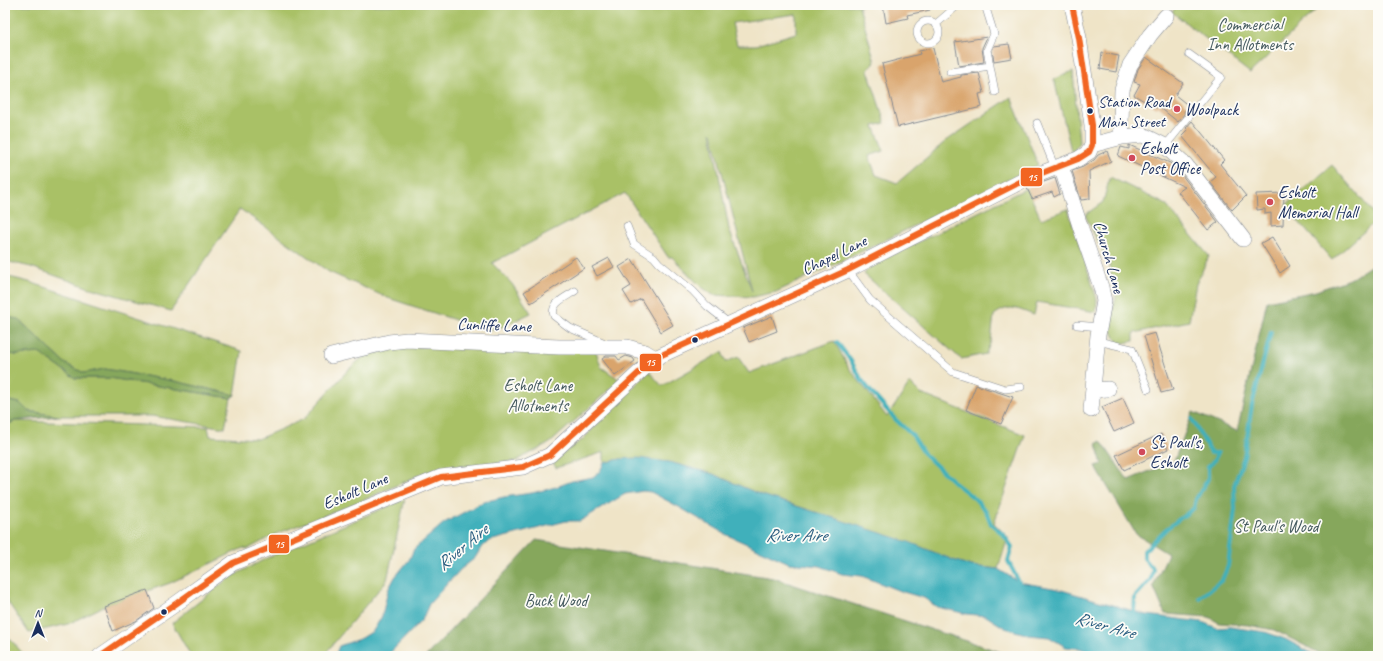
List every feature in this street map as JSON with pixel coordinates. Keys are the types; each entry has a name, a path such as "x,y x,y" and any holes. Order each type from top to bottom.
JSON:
{"street":[{"path":"1072,5 1080,38 1092,125 1092,145 1122,137 1143,135 1165,146 1185,164 1243,239"},
{"path":"1122,137 1122,90 1130,65 1150,35 1166,16"},
{"name":"Chapel Lane","path":"628,384 655,358 848,270 1024,180 1078,159 1089,152 1092,145"},
{"name":"Church Lane","path":"1058,167 1101,287 1104,301 1091,410"},
{"name":"Cunliffe Lane","path":"331,356 389,342 407,340 559,347 615,347 637,349 655,358"},
{"name":"Esholt Lane","path":"100,656 233,563 441,477 523,467 550,455 628,384"},
{"path":"1093,390 1108,389"}],"lane":[{"path":"936,24 958,5"},
{"path":"985,5 994,34 987,50 995,92"},
{"path":"1165,146 1221,77 1189,54"},
{"path":"950,72 990,66"},
{"path":"1037,124 1058,167"},
{"path":"627,226 634,244 654,257 659,263 693,291 707,306 730,324"},
{"path":"848,270 870,300 953,372 1005,389 1021,387"},
{"path":"575,291 555,305 553,308 554,316 570,328 615,347"},
{"path":"1076,325 1132,349 1148,389"}],"green space":[{"path":"5,5 863,5 859,6 875,62 868,70 885,123 874,126 884,151 869,156 876,175 897,183 946,141 1011,97 1038,165 776,292 753,297 713,295 700,286 672,257 668,257 625,193 492,263 512,284 531,313 502,327 486,330 388,298 329,272 240,209 171,311 87,287 31,267 5,261","holes":["796,14 796,33 756,45 737,45 732,23","711,132 712,133 752,291 729,229"]},
{"name":"Commercial Inn Allotments","path":"1177,5 1321,5 1250,73 1172,12"},
{"path":"1073,71 1079,142 1072,155 1054,79"},
{"path":"1332,165 1378,219 1332,260 1285,206"},
{"path":"1110,177 1165,204 1209,256 1196,284 1189,321 1134,333 1134,341 1118,344 1111,329 1111,314 1116,298 1109,264 1085,215 1103,202"},
{"path":"1027,188 1041,219 1068,209 1097,299 1096,312 1037,302 1034,315 1014,308 1005,309 994,315 991,341 986,354 961,359 864,274 872,265"},
{"name":"St Paul's Wood","path":"1378,261 1378,656 1325,656 1274,630 1248,625 1219,623 1209,617 1165,614 1153,586 1168,554 1136,534 1095,466 1102,464 1096,444 1101,441 1128,480 1174,461 1193,412 1237,431 1267,301 1316,291 1352,278"},
{"path":"5,276 29,282 242,351 235,395 174,381 105,369 84,373 66,364 18,319 5,317"},
{"path":"5,317 18,319 66,364 84,373 105,369 174,381 235,395 231,398 110,378 75,378 39,353 16,355 5,353"},
{"path":"834,341 849,368 887,417 910,383 921,394 1025,435 994,523 1008,537 998,569 971,566 908,542 759,494 713,474 669,462 620,459 604,463 604,452 556,468 552,461 582,440 649,371 662,386 722,352 726,362 738,357 749,373"},
{"name":"Esholt Lane Allotments","path":"444,346 596,351 601,367 620,380 550,443 516,461 488,465 449,467 419,475 360,502 278,533 248,549 243,548 170,583 104,606 68,624 29,633 5,598 5,426 15,421 208,427 210,436 258,439 304,419 348,370 364,356 394,348"},
{"path":"5,353 16,355 39,353 75,378 110,378 231,398 225,428 152,416 58,416 28,411 20,403 9,401 5,404"},
{"path":"9,401 20,403 28,411 58,416 15,421 5,426 5,404"},
{"path":"405,499 387,580 323,656 191,656 172,623 229,578 267,558"},
{"name":"Buck Wood","path":"536,540 773,578 1013,656 426,656"},
{"path":"5,633 25,656 5,656"}],"water":[{"name":"River Aire","path":"638,458 669,462 713,474 759,494 909,542 971,566 998,569 1019,582 1058,589 1147,615 1202,622 1217,628 1230,627 1265,632 1285,639 1317,656 1098,656 1079,648 1066,647 1049,637 1029,635 1005,628 986,616 967,614 937,607 924,598 900,591 862,576 842,574 820,566 789,563 725,534 651,492 643,491 625,494 580,521 566,521 489,541 481,548 475,558 461,569 429,604 422,620 387,656 335,656 339,646 362,638 373,631 382,616 388,590 395,577 409,560 414,549 444,523 483,502 532,493 572,481 593,477 600,471 604,463 620,459"}],"building":[{"path":"883,5 930,5 930,10 907,15 908,18 886,23"},
{"path":"987,37 982,48 984,62 959,66 955,42"},
{"path":"1009,44 1012,58 994,61 992,51 994,46"},
{"path":"933,48 941,82 961,77 961,75 979,73 984,93 979,94 982,107 898,127 882,64 920,54 919,51"},
{"path":"1102,53 1119,56 1116,72 1100,69"},
{"path":"1146,57 1183,83 1175,95 1189,106 1178,122 1158,106 1156,108 1134,95 1140,84 1134,82 1138,69"},
{"path":"1192,121 1224,160 1220,164 1246,196 1232,210 1210,182 1216,177 1182,136 1188,130 1186,128"},
{"path":"1129,145 1170,163 1178,170 1218,222 1208,230 1178,192 1185,187 1118,156 1121,147 1129,149"},
{"path":"1107,151 1111,161 1089,171 1090,199 1081,200 1072,171 1083,167 1094,160 1098,155"},
{"path":"1055,178 1060,194 1054,197 1052,192 1032,199 1027,188"},
{"name":"Esholt Memorial Hall","path":"1284,193 1283,225 1271,226 1271,213 1265,214 1265,209 1257,210 1256,194"},
{"path":"1272,237 1290,266 1280,273 1261,243"},
{"path":"576,257 584,268 531,303 524,292"},
{"path":"609,258 614,267 597,276 592,267"},
{"path":"632,259 673,325 661,332 641,299 631,304 623,291 631,286 619,267"},
{"path":"772,316 777,331 749,342 743,328"},
{"path":"1155,333 1173,390 1161,393 1144,336"},
{"path":"606,356 616,356 619,360 626,356 633,358 635,361 615,376 602,359"},
{"path":"976,385 1013,397 1001,424 966,410"},
{"path":"1123,398 1134,423 1114,432 1102,407"},
{"name":"St Paul's, Esholt","path":"1161,434 1168,449 1124,470 1116,455"},
{"path":"147,590 154,608 136,621 113,631 104,606"}],"waterway":[{"path":"1199,598 1222,580 1228,566 1235,509 1234,486 1244,457 1252,405 1271,332"},
{"path":"837,342 851,361 861,379 895,419 913,436 925,455 956,484 974,498 986,511 991,524 1003,534 1012,547 1008,561 1019,582"},
{"path":"1134,611 1135,597 1151,579 1153,569 1144,558 1144,551 1166,529 1194,508 1196,499 1208,479 1208,467 1218,453 1211,453 1192,419"}],"transit line":[{"name":"15","path":"100,656 233,563 441,477 523,467 550,455 655,358 848,270 1024,180 1078,159 1089,152 1092,145 1092,125 1079,38 1072,5"}],"place":[{"name":"Woolpack","path":"1177,109"},
{"name":"Station Road Main Street","path":"1090,111"},
{"name":"Esholt Post Office","path":"1132,158"},
{"name":"Esholt Memorial Hall","path":"1270,202"},
{"name":"St Paul's, Esholt","path":"1142,452"}]}
